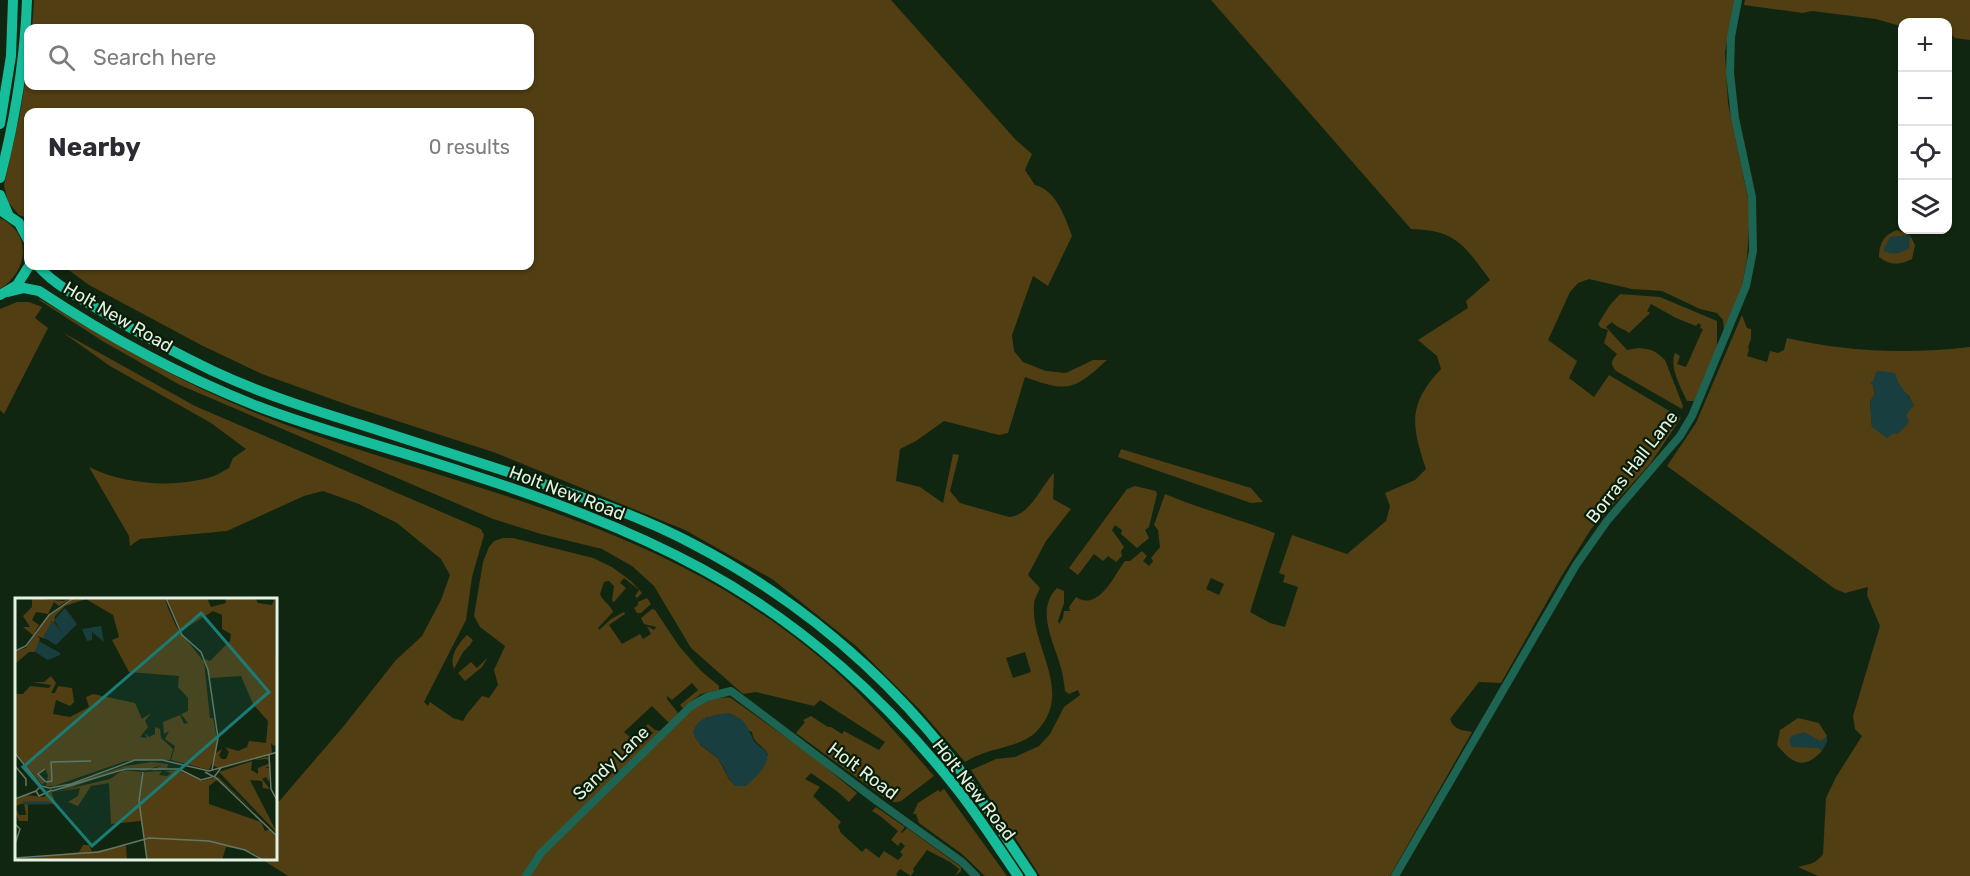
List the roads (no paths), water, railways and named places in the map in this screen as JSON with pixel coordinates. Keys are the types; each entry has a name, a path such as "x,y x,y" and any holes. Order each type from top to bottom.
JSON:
{"highway":[{"path":"0,124 11,56 13,0"},
{"path":"26,24 27,0"},
{"path":"0,178 19,95 24,53"},
{"path":"0,195 4,212 19,223 24,232"},
{"path":"4,294 17,285 26,270"},
{"name":"Holt New Road","path":"42,270 97,308 139,333 213,371 300,406 604,506 691,543 742,571 786,600 826,631 868,667 917,718 951,758 1032,876"},
{"name":"Holt New Road","path":"4,294 24,288 39,291 135,348 212,387 256,406 309,425 464,472 550,502 650,543 701,568 750,597 799,632 846,671 934,761 959,791 1018,876"}],"street":[{"name":"Borras Hall Lane","path":"1395,876 1576,565 1607,521 1680,436 1692,416 1746,286 1753,251 1752,196 1735,118 1730,73 1731,37 1738,0"},
{"name":"Sandy Lane","path":"526,876 541,853 691,706 706,697 731,691"},
{"name":"Holt Road","path":"731,691 962,862 976,876"}],"water":[{"path":"1910,235 1909,248 1906,250 1900,253 1883,251 1890,237"},
{"path":"1876,372 1895,373 1914,405 1906,415 1909,422 1898,434 1894,433 1887,438 1872,427 1870,402 1875,394 1870,383 1874,380"},
{"path":"729,713 745,723 754,741 765,750 767,756 765,766 746,786 735,786 719,760 700,744 693,732 703,719"},
{"path":"1804,732 1821,741 1827,736 1827,742 1822,751 1819,748 1792,747 1789,741 1791,736"}]}
